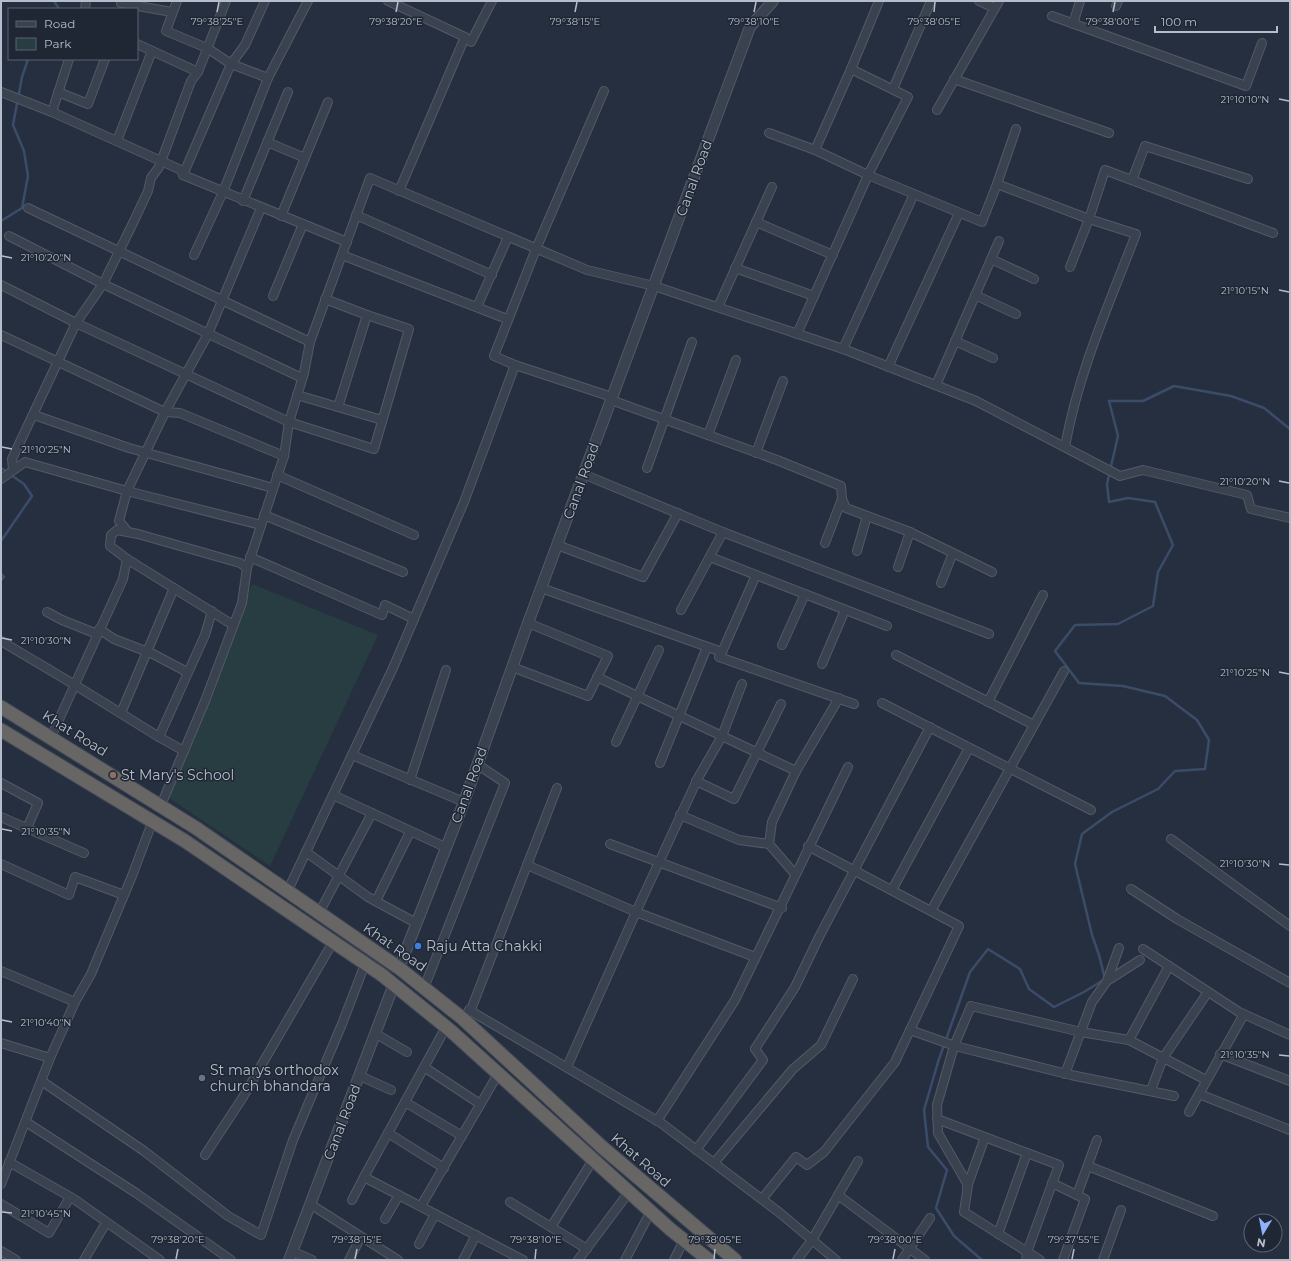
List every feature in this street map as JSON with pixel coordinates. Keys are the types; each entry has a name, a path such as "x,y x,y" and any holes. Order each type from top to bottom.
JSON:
{"highway":[{"name":"Khat Road","path":"1,706 161,806 288,890 425,988 466,1014 639,1179 735,1260"},
{"path":"1,730 153,820 394,984 446,1027 651,1212 709,1260"},
{"path":"153,820 161,806"},
{"path":"394,984 399,968"},
{"path":"629,1192 639,1179"}],"street":[{"path":"121,1 121,3 172,12"},
{"path":"177,1 166,30 207,48 231,64 268,78"},
{"path":"13,469 12,459 57,361 76,323 103,284 148,191 151,178 159,168 160,160 191,81 198,72 226,1"},
{"path":"183,175 231,64 245,45 265,1"},
{"path":"194,256 223,192 268,78 308,1"},
{"path":"388,1 465,37 471,42 492,1"},
{"name":"Canal Road","path":"399,968 464,802 528,623 750,27 773,1"},
{"path":"815,150 879,1"},
{"path":"892,89 932,1"},
{"path":"937,110 996,5 979,1"},
{"path":"1073,24 1080,1"},
{"path":"1052,16 1246,86 1262,43"},
{"path":"399,191 465,37"},
{"path":"138,44 198,72"},
{"path":"117,141 152,51"},
{"path":"52,112 69,60"},
{"path":"58,92 88,104 106,60"},
{"path":"797,334 868,175 908,97 851,69"},
{"path":"954,79 1109,133"},
{"path":"604,91 536,249 507,319 494,356 841,486 842,499 846,508 910,532 992,572"},
{"path":"243,201 288,92"},
{"path":"3,93 52,112 160,160 181,170 183,175 243,201 347,242"},
{"path":"281,216 328,102"},
{"path":"769,133 815,150 868,175 982,222 1016,129"},
{"path":"267,142 305,158"},
{"path":"1132,180 1144,146 1248,179"},
{"path":"1070,267 1089,219 1105,170 1273,232"},
{"path":"161,806 242,603 247,568 284,456 289,422 302,378 310,342 370,178 587,270 654,286 843,349 976,401 1120,476 1143,470 1247,495 1251,509 1290,518"},
{"path":"997,184 1089,219 1136,234 1082,374 1070,419 1065,447"},
{"path":"718,307 772,187"},
{"path":"843,349 914,194"},
{"path":"28,208 310,342"},
{"path":"128,532 119,521 128,491 165,412 208,334 261,208"},
{"path":"888,367 958,213"},
{"path":"356,215 492,274"},
{"path":"756,222 833,255"},
{"path":"273,296 303,224"},
{"path":"9,236 103,284 302,378"},
{"path":"477,308 508,237"},
{"path":"936,386 999,241"},
{"path":"342,255 507,319"},
{"path":"991,259 1034,279"},
{"path":"735,268 814,296"},
{"path":"1,285 76,323 289,422 374,449 409,329 325,299"},
{"path":"975,295 1016,314"},
{"path":"338,407 367,315"},
{"path":"1,335 165,412 180,413 284,456"},
{"path":"955,341 993,358"},
{"path":"647,468 692,342"},
{"path":"708,435 736,360"},
{"path":"288,890 414,619 464,502 515,365"},
{"path":"756,453 783,381"},
{"path":"297,395 382,420"},
{"path":"32,416 38,416 146,452 273,488"},
{"path":"1,479 13,469 25,462 128,491 261,525"},
{"path":"583,474 723,532 988,634"},
{"path":"277,475 414,535"},
{"path":"825,544 842,499"},
{"path":"557,545 643,577 678,513"},
{"path":"264,515 403,572"},
{"path":"857,551 867,516"},
{"path":"233,625 127,559 110,546 111,535 117,530 128,532 240,563 247,568"},
{"path":"681,610 723,532"},
{"path":"898,567 910,532"},
{"path":"941,583 953,553"},
{"path":"250,557 382,615 385,605 414,619"},
{"path":"710,557 886,626"},
{"path":"51,737 123,579 127,559"},
{"path":"756,575 719,657 854,704"},
{"path":"120,713 174,588"},
{"path":"541,588 722,652"},
{"path":"782,645 805,594"},
{"path":"988,702 1043,595"},
{"path":"822,664 846,610"},
{"path":"47,612 62,620 98,632 146,652 187,672"},
{"path":"159,737 205,635 212,612"},
{"path":"512,667 588,696 608,656 528,623"},
{"path":"1,641 184,751"},
{"path":"660,763 707,647"},
{"path":"616,742 659,650"},
{"path":"896,655 1034,725"},
{"path":"410,780 446,670"},
{"path":"931,911 1064,671"},
{"path":"597,677 796,770"},
{"path":"568,1067 658,862 696,781 722,736 742,684"},
{"path":"769,844 772,822 796,770 839,698"},
{"path":"882,703 1092,810"},
{"path":"696,781 734,799 781,704"},
{"path":"696,1150 763,1060 755,1049 795,987 854,870 930,727"},
{"path":"892,890 970,748"},
{"path":"352,755 464,802"},
{"path":"425,988 505,783 477,764"},
{"path":"658,1121 735,1000 780,908 808,846 848,767"},
{"path":"1,783 38,803 26,828"},
{"path":"557,788 472,1007 466,1014 568,1067 658,1121 762,1199 836,1260"},
{"path":"333,795 446,848"},
{"path":"319,913 372,813"},
{"path":"680,815 739,840 769,844 795,874"},
{"path":"1,817 84,853"},
{"path":"1,1184 42,1082 50,1058 75,1002 91,974 124,896 153,820"},
{"path":"376,901 410,832"},
{"path":"1171,839 1290,926"},
{"path":"610,844 780,908"},
{"path":"762,1199 796,1157 807,1165 824,1152 895,1062 959,926 808,846"},
{"path":"306,852 338,876 376,901 416,923"},
{"path":"1,864 69,895 75,877 124,896"},
{"path":"527,865 636,912 756,957"},
{"path":"1131,890 1290,983"},
{"path":"205,1155 243,1096 333,942"},
{"path":"1065,1074 1092,1002 1107,981 1119,948"},
{"path":"1143,950 1244,1014 1290,1035"},
{"path":"1107,981 1140,960"},
{"path":"42,1082 144,1151 228,1216 261,1235 293,1140 342,1024 365,964"},
{"path":"1129,1040 1169,966"},
{"path":"1,971 75,1002"},
{"path":"714,1163 793,1069 821,1045 853,979"},
{"name":"Canal Road","path":"290,1255 360,1076 394,984"},
{"path":"1151,1090 1163,1058 1208,992"},
{"path":"968,1187 938,1133 937,1104 954,1046 971,1006 1081,1032 1129,1040 1206,1080"},
{"path":"1189,1112 1220,1054 1244,1014"},
{"path":"352,1200 446,1027"},
{"path":"910,1030 954,1046 1065,1074 1151,1090 1174,1096"},
{"path":"376,1034 407,1052"},
{"path":"2,1045 50,1058"},
{"path":"1220,1054 1290,1081"},
{"path":"424,1067 480,1104"},
{"path":"421,1206 498,1074"},
{"path":"360,1076 391,1090"},
{"path":"1199,1094 1290,1130"},
{"path":"405,1102 462,1136"},
{"path":"937,1119 1059,1165 1027,1256"},
{"path":"26,1122 130,1189 231,1260"},
{"path":"388,1133 444,1168"},
{"path":"985,1137 968,1187 964,1212 998,1234 1027,1256 1040,1260"},
{"path":"1077,1195 1097,1140"},
{"path":"998,1234 1028,1153"},
{"path":"551,1227 593,1160"},
{"path":"797,1260 812,1240 858,1161"},
{"path":"9,1162 70,1197 160,1260"},
{"path":"1088,1166 1213,1216"},
{"path":"364,1177 523,1260"},
{"path":"1052,1183 1085,1200 1063,1260"},
{"path":"578,1260 629,1192"},
{"path":"385,1219 399,1195"},
{"path":"838,1196 925,1260"},
{"path":"1,1204 49,1233 70,1197"},
{"path":"510,1202 587,1249"},
{"path":"310,1204 398,1260"},
{"path":"1103,1260 1121,1210"},
{"path":"626,1260 651,1212"},
{"path":"419,1244 435,1214"},
{"path":"902,1260 930,1218"},
{"path":"84,1260 106,1222"},
{"path":"463,1260 476,1235"},
{"path":"349,1260 361,1237"},
{"path":"674,1260 684,1240"},
{"path":"1,1251 16,1260"},
{"path":"290,1255 312,1260"}],"green space":[{"path":"252,584 378,635 270,866 169,798"}],"waterway":[{"path":"54,1 58,8"},
{"path":"1,221 22,208 28,176 24,151 13,125 22,77 28,60"},
{"path":"982,1260 954,1236 936,1208 947,1170 928,1147 924,1110 938,1062 970,972 988,949 1020,969 1029,989 1054,1007 1084,992 1105,979 1092,935 1075,864 1082,834 1112,812 1158,789 1175,771 1205,769 1209,740 1197,720 1165,696 1123,686 1079,683 1055,651 1075,625 1118,624 1153,606 1158,572 1173,545 1155,502 1128,498 1109,502 1107,484 1118,436 1109,401 1143,401 1174,386 1231,396 1264,408 1290,429"},
{"path":"1,468 7,472"},
{"path":"1,541 32,496 24,484 11,475"},
{"path":"1,574 4,577 1,580"}],"place":[{"name":"St Mary's School","path":"113,775"},
{"name":"Raju Atta Chakki","path":"418,946"},
{"name":"St marys orthodox church bhandara","path":"202,1078"}]}
